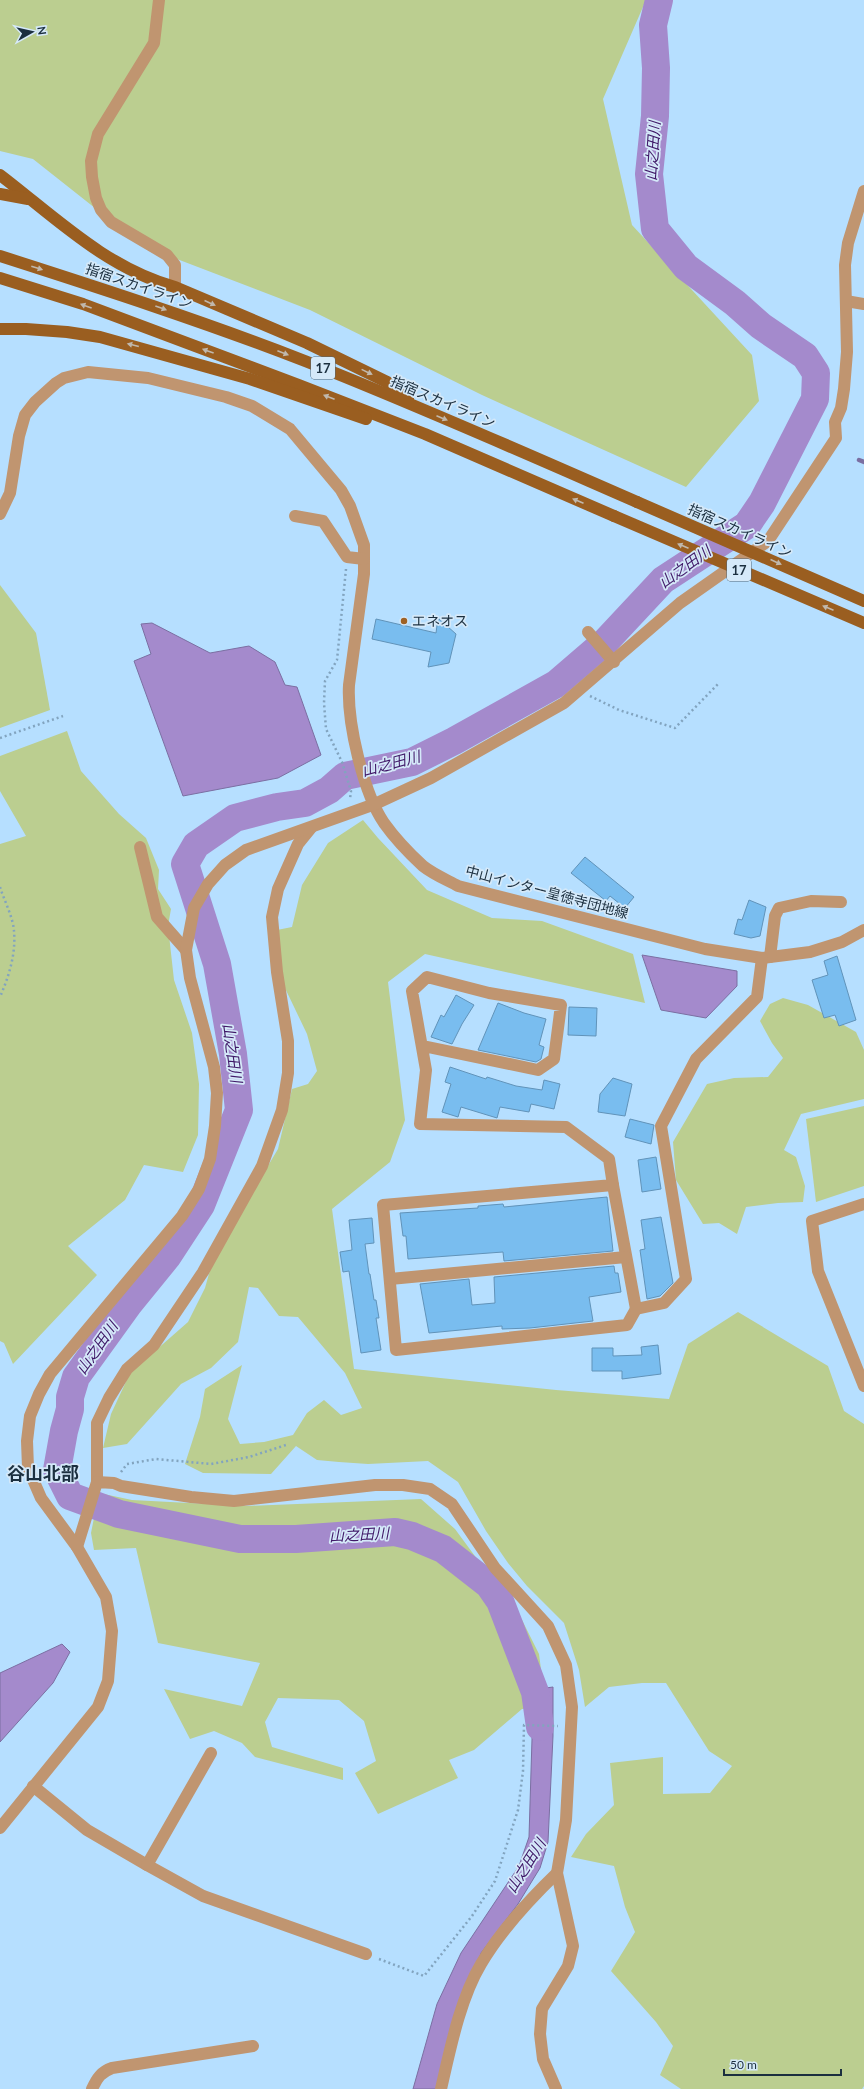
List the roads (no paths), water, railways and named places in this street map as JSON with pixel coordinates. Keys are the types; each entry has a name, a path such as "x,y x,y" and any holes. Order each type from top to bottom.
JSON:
{"main road":[{"path":"0,175 63,225 114,262 156,281 175,287 307,343 387,382 416,406"},
{"path":"0,194 33,200"},
{"name":"指宿スカイライン","path":"0,256 141,301 226,331 416,406 864,601"},
{"name":"17","path":"0,278 83,304 425,434 864,623"},
{"path":"0,329 60,331 100,337 250,379 390,428 425,434"}],"street":[{"path":"159,0 154,43 98,134 91,161 92,178 96,198 101,210 111,222 168,254 174,265 175,287"},
{"path":"0,1828 98,1707 108,1681 112,1631 106,1597 77,1547 41,1498 33,1484 28,1468 27,1441 30,1416 39,1394 50,1374 182,1216 199,1188 210,1159 216,1100 214,1073 190,978 187,944 194,908 208,884 225,865 246,850 375,804 431,778 564,703 614,662 680,603 768,541 836,438 835,422 841,408 847,352 844,265 848,243 864,191"},
{"path":"846,301 864,304"},
{"name":"中山インター皇徳寺団地線","path":"0,514 10,493 18,436 25,415 35,402 56,383 72,375 88,372 148,378 226,397 252,406 290,429 341,490 350,506 364,545 364,559 363,589 348,702 368,791 384,823 424,867 458,886 705,949 766,957 810,952 842,942 864,930"},
{"path":"295,516 323,521 347,557 364,559"},
{"path":"588,632 614,662"},
{"path":"77,1547 97,1482 97,1423 109,1398 127,1369 154,1345 204,1272 262,1166 282,1110 288,1072 288,1041 277,972 272,917 278,889 286,869 298,844 312,827"},
{"path":"140,847 157,917 187,944"},
{"path":"636,1309 664,1303 686,1279 661,1126 696,1059 756,997 775,916 779,908 811,901 840,902"},
{"path":"423,1046 538,1070 554,1059 561,1005 489,993 427,977 412,991 423,1046 426,1070 420,1124 566,1127 609,1159 636,1309 627,1324 396,1350 383,1205 613,1185"},
{"path":"864,1204 812,1221 818,1271 864,1386"},
{"path":"390,1279 626,1257"},
{"path":"97,1482 114,1483 120,1486 151,1492 234,1501 375,1485 403,1485 430,1489 452,1504 495,1568 548,1626 566,1665 572,1707 566,1820 557,1873 573,1946 568,1966 542,2009 540,2034 543,2059 556,2089"},
{"path":"147,1865 212,1753"},
{"path":"33,1786 87,1830 203,1896 366,1954"},
{"path":"441,2089 464,2003 480,1965 500,1936 539,1890 557,1873"},
{"path":"92,2089 96,2079 103,2071 112,2068 253,2046"}],"water":[{"path":"152,623 210,653 249,646 275,662 285,685 297,687 321,755 278,778 183,796 134,661 151,654 141,624"},
{"path":"642,955 737,971 737,986 706,1018 661,1010"},
{"path":"62,1644 70,1652 53,1683 0,1742 0,1673"},
{"path":"553,1687 553,1736 548,1842 540,1868 518,1904 481,1953 436,2089 413,2089 437,2004 461,1953 519,1866 529,1837 532,1739 531,1690"}],"waterway":[{"name":"山之田川","path":"654,0 659,5"},
{"name":"山之田川","path":"540,1727 535,1692 500,1601 489,1585 443,1549 412,1536 395,1532 296,1539 240,1539 119,1514 70,1496 57,1470 64,1431 70,1409 70,1397 76,1377 128,1305 167,1257 201,1205 239,1110 233,1054 217,964 185,864 196,845 235,818 277,807 305,803 329,790 345,776 412,762 454,741 556,684 606,641 663,580 747,525 762,503 815,399 816,373 805,356 761,326 735,303 686,267 655,229 649,174 655,116 656,68 653,25 659,0"},
{"path":"859,460 864,462"}],"place":[{"name":"エネオス","path":"404,621"}],"district":[{"name":"谷山北部","path":"43,1474"}]}
